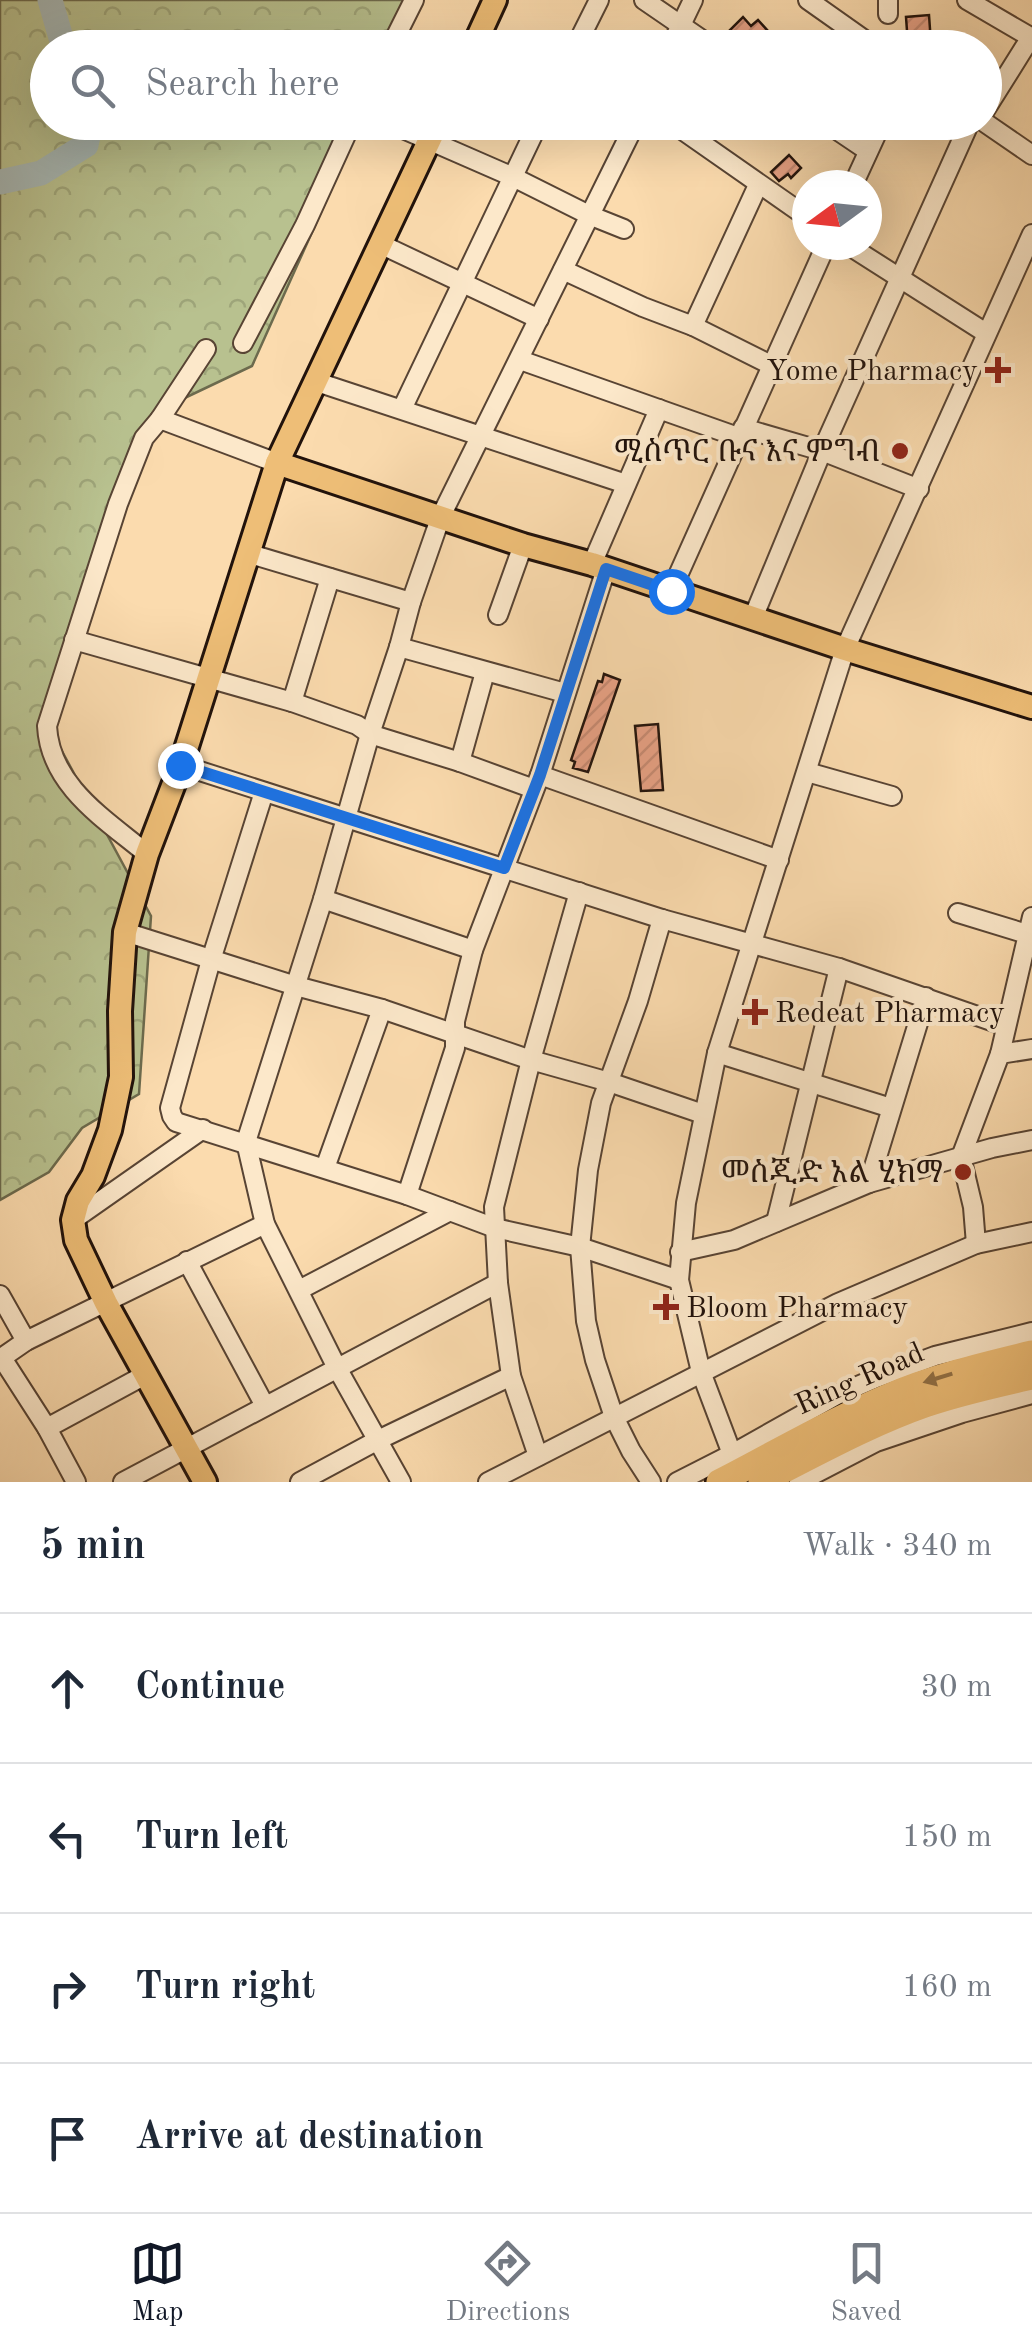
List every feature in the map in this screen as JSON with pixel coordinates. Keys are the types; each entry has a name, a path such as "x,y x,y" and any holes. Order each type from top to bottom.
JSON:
{"highway":[{"name":"Ring Road","path":"719,1482 886,1397 981,1365 1032,1354"},
{"name":"Ring Road","path":"761,1482 852,1436 924,1406 1032,1377"}],"main road":[{"path":"481,30 495,0"},
{"path":"205,1482 106,1303 76,1240 73,1220 110,1130 121,1077 125,932 147,854 180,765 277,464 429,140"},
{"path":"277,464 845,650 1032,707"}],"street":[{"path":"399,30 414,0"},
{"path":"584,30 599,0"},
{"path":"644,0 687,30"},
{"path":"678,30 693,0"},
{"path":"808,0 850,30"},
{"path":"968,0 1032,38 1002,84"},
{"path":"1002,134 1032,155"},
{"path":"243,343 305,225 344,140"},
{"path":"447,140 512,177 624,229"},
{"path":"402,409 529,140"},
{"path":"401,1482 337,1368 265,1224 246,1142 411,602 442,516 627,140"},
{"path":"696,140 792,208"},
{"path":"851,140 868,152"},
{"path":"860,170 874,140"},
{"path":"753,618 822,452 962,140"},
{"path":"693,326 758,184"},
{"path":"732,1454 701,1372 679,1280 686,1203 717,1054 845,650 986,333 1025,268 1032,234"},
{"path":"380,244 539,320"},
{"path":"671,591 819,260"},
{"path":"871,260 986,333"},
{"path":"563,270 693,326 771,366"},
{"path":"147,854 79,798 55,763 47,726 137,454 206,349"},
{"path":"520,360 659,410 822,452 919,488"},
{"path":"314,382 626,484"},
{"path":"407,1194 456,1048 455,1021 473,950 566,694 599,567 626,484 659,410"},
{"path":"160,418 277,464"},
{"path":"498,614 523,545"},
{"path":"247,553 411,602"},
{"path":"292,702 330,578"},
{"path":"74,640 292,702 356,725 370,734 537,782 778,860"},
{"path":"400,646 566,694"},
{"path":"460,762 485,672"},
{"path":"180,765 662,919 839,968 1006,1026"},
{"path":"806,772 892,796"},
{"path":"264,792 170,1108 176,1122 407,1194 494,1228 580,1247 679,1280"},
{"path":"538,1456 511,1376 498,1284 494,1207 531,1060 580,892"},
{"path":"323,899 473,950"},
{"path":"958,912 1029,926 1000,1054 961,1157 973,1207 976,1244"},
{"path":"651,1482 614,1417 595,1360 586,1320 580,1247 588,1170 601,1104 662,919"},
{"path":"125,932 382,1009 703,1114"},
{"path":"776,1222 839,968"},
{"path":"869,1183 926,997"},
{"path":"325,1168 382,1009"},
{"path":"1000,1054 1032,1049"},
{"path":"717,1054 891,1108"},
{"path":"73,1220 203,1129"},
{"path":"680,1252 734,1240 869,1183 1032,1140"},
{"path":"299,1290 450,1211"},
{"path":"76,1482 47,1428 1,1358 26,1341 265,1224"},
{"path":"488,1482 838,1303 976,1244 1032,1232"},
{"path":"187,1261 266,1406"},
{"path":"124,1482 498,1284"},
{"path":"0,1294 26,1341"},
{"path":"677,1482 837,1394 935,1356 1032,1332"},
{"path":"47,1428 145,1375"},
{"path":"300,1482 511,1376"},
{"path":"799,1482 876,1442 1032,1394"}],"green space":[{"path":"0,0 416,0 403,30 30,30 30,140 353,140 252,366 153,413 50,729 151,916 139,1094 82,1128 49,1172 0,1200"}],"building":[{"path":"929,15 930,30 907,30 906,17"},
{"path":"743,17 751,26 758,20 767,30 730,30"},
{"path":"789,155 801,168 792,170 791,178 788,174 779,181 771,172"},
{"path":"604,674 620,680 588,772 573,768 575,762 571,760 598,681 602,682"},
{"path":"658,724 663,790 641,791 635,726"}],"waterway":[{"path":"50,0 59,30"},
{"path":"0,182 41,173 86,145 87,140"}],"place":[{"name":"Yome Pharmacy","path":"998,370"},
{"name":"ሚስጥር ቡና እና ምግብ","path":"900,451"},
{"name":"Redeat Pharmacy","path":"755,1012"},
{"name":"መስጂድ አል ሂክማ","path":"963,1172"},
{"name":"Bloom Pharmacy","path":"666,1307"}],"route":[{"path":"180,765 504,868 540,775 606,569 671,591"}]}
